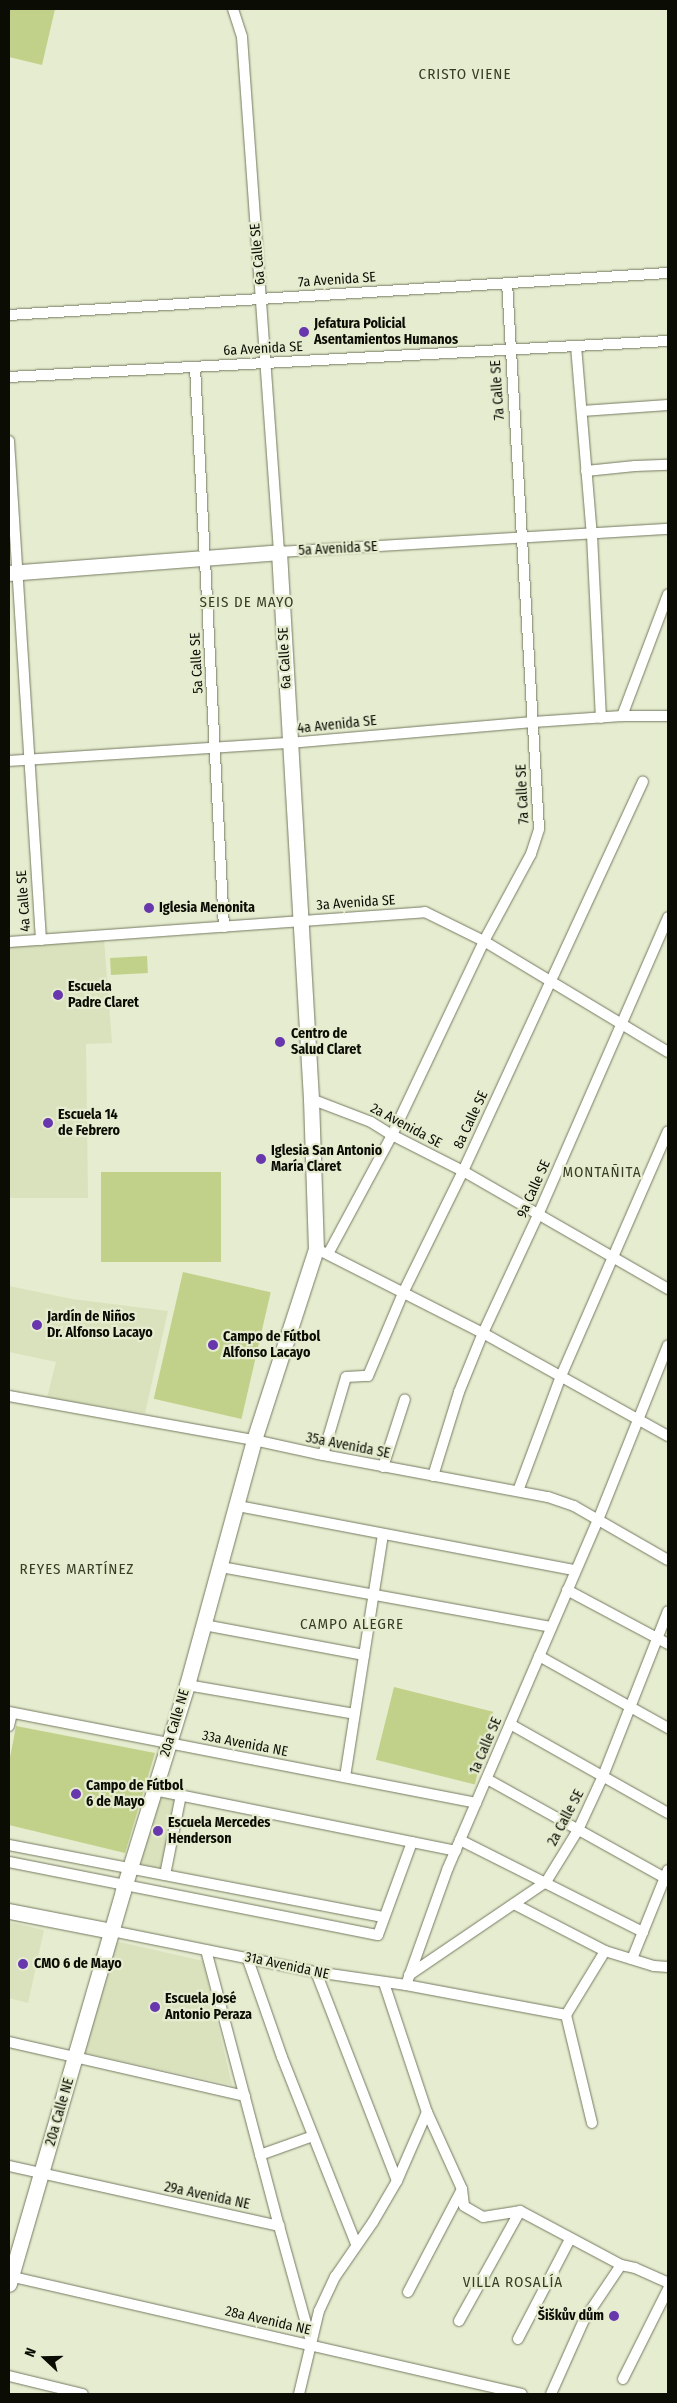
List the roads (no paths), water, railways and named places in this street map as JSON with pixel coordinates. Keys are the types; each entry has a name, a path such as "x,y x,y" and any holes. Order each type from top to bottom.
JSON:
{"street":[{"name":"6a Calle SE","path":"233,9 242,37 263,299 280,552 289,743 311,1099 322,1251"},
{"name":"7a Avenida SE","path":"9,315 668,274"},
{"name":"7a Calle SE","path":"322,1251 392,1135 484,941 531,854 539,829 509,350 507,284"},
{"name":"6a Avenida SE","path":"9,377 668,341"},
{"path":"576,346 592,535 601,718"},
{"name":"5a Calle SE","path":"195,367 224,927"},
{"path":"582,411 668,405"},
{"name":"4a Calle SE","path":"9,441 13,573 29,759 40,940"},
{"path":"586,471 668,465"},
{"name":"5a Avenida SE","path":"13,573 280,552 668,529"},
{"path":"622,716 668,594"},
{"name":"4a Avenida SE","path":"9,761 289,743 533,722 622,716 668,716"},
{"name":"8a Calle SE","path":"323,1455 346,1377 368,1376 403,1293 463,1171 643,782"},
{"name":"3a Avenida SE","path":"9,942 424,912 484,941 668,1052"},
{"name":"9a Calle SE","path":"433,1476 459,1392 483,1333 538,1215 668,917"},
{"name":"2a Avenida SE","path":"311,1099 371,1122 392,1135 463,1171 668,1289"},
{"path":"518,1492 561,1376 668,1131"},
{"path":"322,1251 483,1333 668,1436"},
{"name":"20a Calle NE","path":"10,2279 76,2059 124,1886 187,1685 238,1506 254,1440 322,1251"},
{"name":"1a Calle SE","path":"408,1980 460,1840 598,1520 668,1346"},
{"name":"35a Avenida SE","path":"9,1396 254,1440 383,1467 548,1497 574,1506 668,1560"},
{"path":"383,1467 405,1399"},
{"path":"238,1506 575,1570"},
{"path":"344,1777 383,1535"},
{"path":"220,1567 552,1627"},
{"path":"567,1590 668,1644"},
{"name":"2a Calle SE","path":"408,1980 546,1882 578,1830 603,1776 668,1611"},
{"path":"204,1625 364,1655"},
{"path":"539,1656 668,1728"},
{"path":"187,1685 355,1714"},
{"path":"9,1726 10,1713"},
{"name":"33a Avenida NE","path":"10,1713 476,1803"},
{"path":"510,1724 668,1813"},
{"path":"487,1779 578,1830 667,1874 632,1959"},
{"path":"154,1790 456,1850"},
{"path":"165,1875 181,1795"},
{"path":"460,1840 643,1932"},
{"path":"9,1862 378,1935 412,1842"},
{"path":"9,1845 384,1917"},
{"path":"514,1904 605,1951 654,1966 668,1967"},
{"name":"31a Avenida NE","path":"9,1911 316,1972 384,1983 408,1980 566,2015"},
{"path":"206,1950 278,2226 312,2345"},
{"path":"592,2123 566,2015 605,1951"},
{"path":"247,1957 282,2057 356,2244"},
{"path":"316,1972 396,2181"},
{"path":"384,1983 427,2112 462,2190 464,2206 483,2217 520,2211 621,2265 635,2268 668,2284"},
{"path":"9,2042 76,2059 245,2096"},
{"path":"299,2394 312,2345 318,2311 335,2277 373,2222 396,2181 427,2112"},
{"path":"260,2155 314,2136"},
{"name":"29a Avenida NE","path":"9,2166 278,2226"},
{"path":"408,2292 462,2190"},
{"path":"459,2321 520,2211"},
{"path":"518,2339 570,2239"},
{"path":"551,2394 584,2320 621,2265"},
{"name":"28a Avenida NE","path":"10,2279 312,2345 522,2394"},
{"path":"623,2379 668,2289"},
{"path":"9,2376 82,2394"}],"place":[{"name":"Jefatura Policial Asentamientos Humanos","path":"304,332"},
{"name":"Iglesia Menonita","path":"149,908"},
{"name":"Escuela Padre Claret","path":"58,995"},
{"name":"Centro de Salud Claret","path":"280,1042"},
{"name":"Escuela 14 de Febrero","path":"48,1123"},
{"name":"Iglesia San Antonio María Claret","path":"261,1159"},
{"name":"Jardín de Niños Dr. Alfonso Lacayo","path":"37,1325"},
{"name":"Campo de Fútbol Alfonso Lacayo","path":"213,1345"},
{"name":"Campo de Fútbol 6 de Mayo","path":"76,1794"},
{"name":"Escuela Mercedes Henderson","path":"158,1831"},
{"name":"CMO 6 de Mayo","path":"23,1964"},
{"name":"Escuela José Antonio Peraza","path":"155,2007"},
{"name":"Šiškův dům","path":"614,2316"}],"district":[{"name":"CRISTO VIENE","path":"465,75"},
{"name":"SEIS DE MAYO","path":"247,603"},
{"name":"MONTAÑITA","path":"602,1173"},
{"name":"REYES MARTÍNEZ","path":"77,1570"},
{"name":"CAMPO ALEGRE","path":"352,1625"},
{"name":"VILLA ROSALÍA","path":"513,2283"}]}
